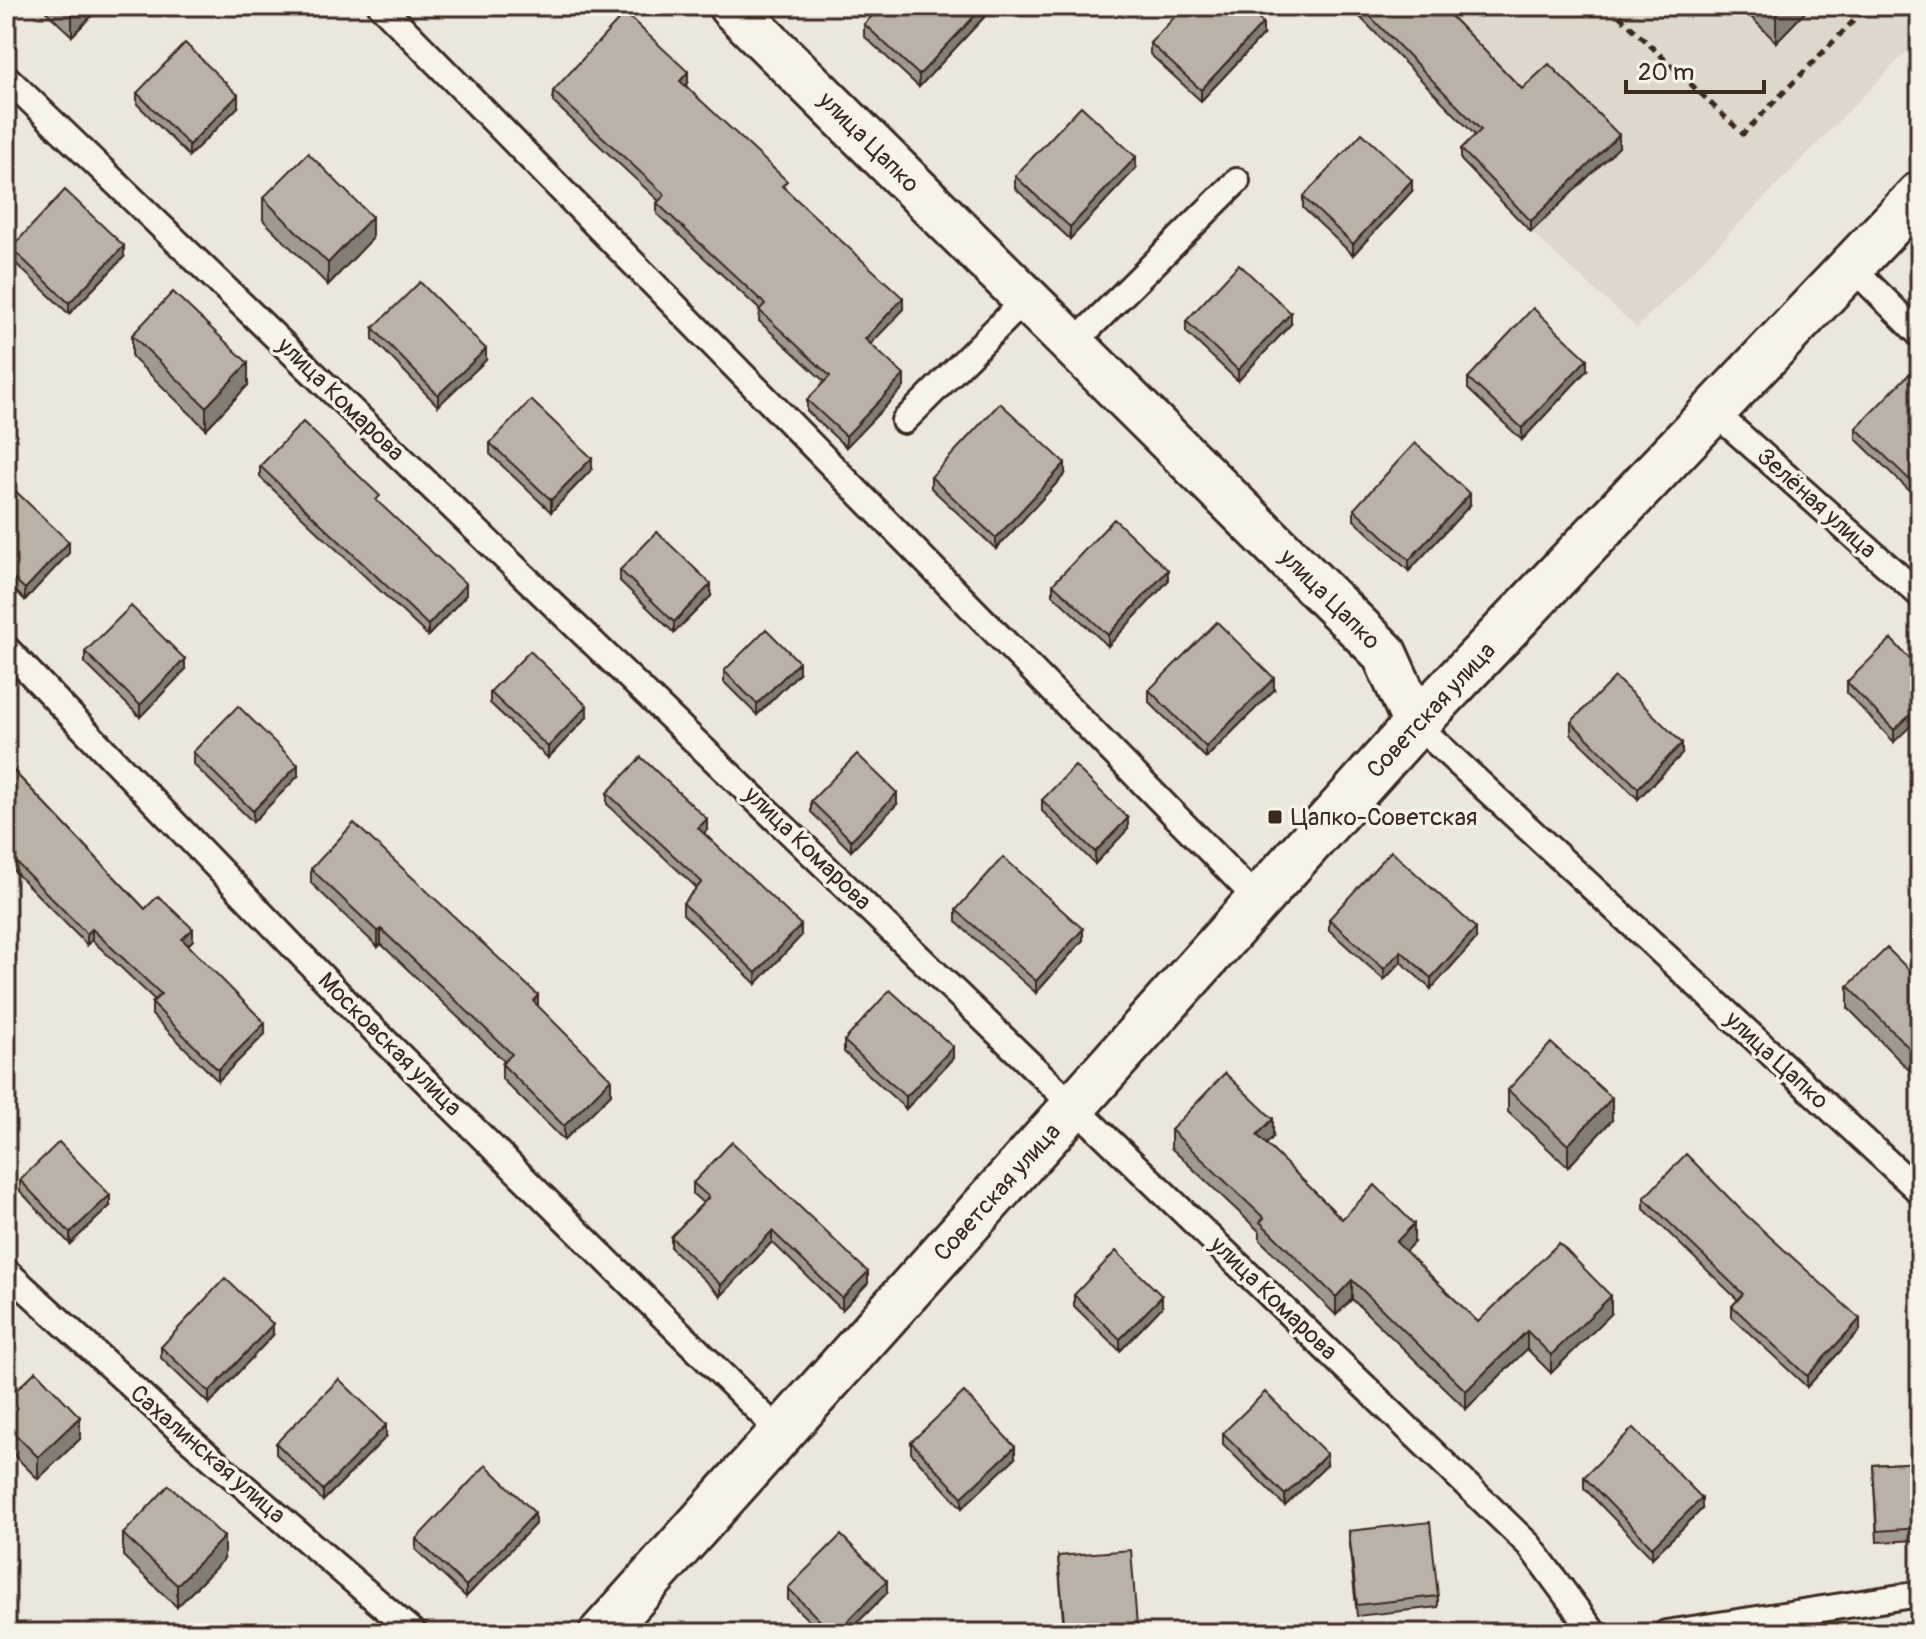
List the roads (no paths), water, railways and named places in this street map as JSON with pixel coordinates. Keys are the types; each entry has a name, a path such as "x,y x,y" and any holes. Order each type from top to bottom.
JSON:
{"street":[{"name":"улица Цапко","path":"744,10 1027,298 1384,653 1416,724"},
{"name":"Советская улица","path":"602,1633 1416,724 1920,194"}],"lane":[{"path":"381,6 1258,900"},
{"name":"улица Комарова","path":"6,77 1529,1545 1594,1633"},
{"path":"1074,343 1237,181"},
{"path":"1851,266 1920,335"},
{"path":"904,421 1027,298"},
{"name":"Зелёная улица","path":"1713,411 1920,595"},
{"name":"Московская улица","path":"6,648 363,1019 781,1433"},
{"name":"улица Цапко","path":"1416,724 1920,1192"},
{"name":"Сахалинская улица","path":"6,1271 189,1439 414,1633"},
{"path":"1666,1633 1920,1594"}],"place":[{"name":"Цапко-Советская","path":"1275,817"}]}
